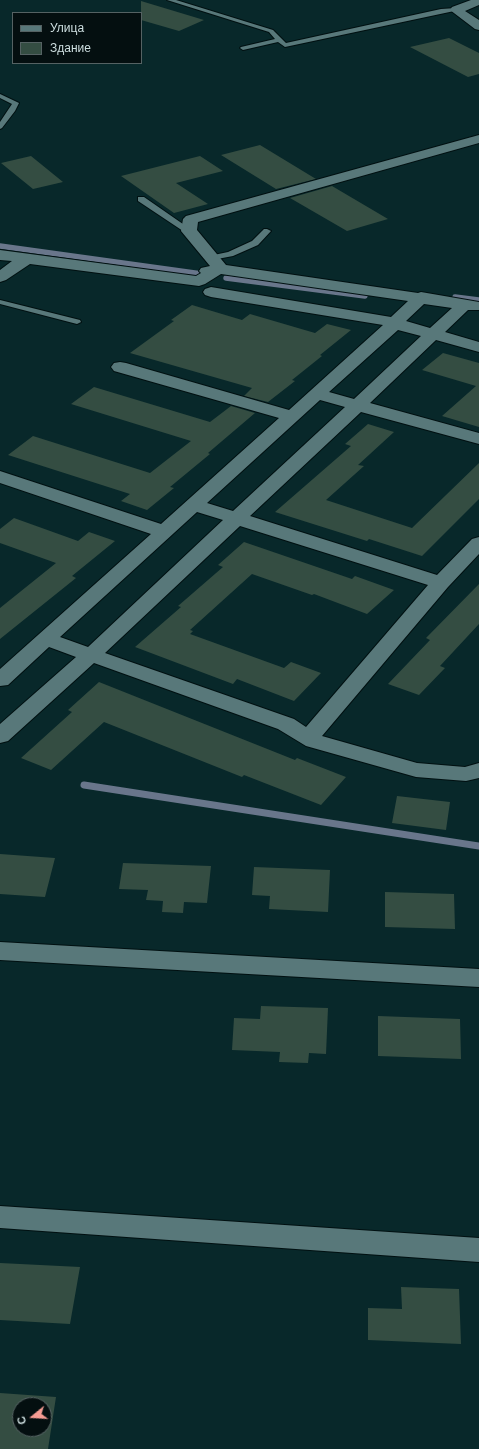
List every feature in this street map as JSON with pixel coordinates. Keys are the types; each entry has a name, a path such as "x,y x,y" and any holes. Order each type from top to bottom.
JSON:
{"street":[{"path":"456,10 479,1"},
{"path":"456,10 479,26"},
{"path":"0,255 200,281 211,274 213,266 189,231 192,219 479,139"},
{"path":"0,241 149,265 213,266 472,306"},
{"path":"0,277 26,259"},
{"path":"211,292 382,320 431,335 479,347"},
{"path":"4,672 46,638 165,532 394,324 421,297"},
{"path":"0,736 91,655 431,335 472,306"},
{"path":"120,367 292,416"},
{"path":"317,394 479,440"},
{"path":"0,477 165,532"},
{"path":"195,504 441,583"},
{"path":"309,737 441,583 479,543"},
{"path":"46,638 286,724 314,741 416,770 466,774 479,770"},
{"path":"0,951 479,978"},
{"path":"0,1217 479,1250"}],"lane":[{"path":"170,0 271,31 285,45 441,11 456,10"},
{"path":"243,48 280,40"},
{"path":"0,96 16,103 13,110 0,127"},
{"path":"141,199 189,231"},
{"path":"213,266 230,254 255,243 268,231"},
{"path":"0,302 77,322"}],"building":[{"path":"141,1 204,20 179,31 142,20"},
{"path":"449,38 479,53 479,74 468,77 410,47"},
{"path":"260,145 316,179 276,189 221,155"},
{"path":"31,156 63,182 33,189 1,163"},
{"path":"200,156 223,171 176,183 208,204 174,213 121,176"},
{"path":"332,186 388,219 347,231 290,198"},
{"path":"192,305 242,320 250,314 315,333 327,324 351,330 292,380 295,381 268,402 244,396 252,388 130,353 174,321 171,320"},
{"path":"443,353 479,363 479,427 442,416 476,386 422,370"},
{"path":"94,387 210,422 231,406 255,413 208,453 210,454 170,487 174,488 147,510 121,501 130,494 8,455 33,436 150,473 191,441 71,404"},
{"path":"368,424 394,432 358,465 364,466 326,500 412,528 479,463 479,499 422,556 369,539 367,541 275,512 351,446 345,444"},
{"path":"14,518 78,541 89,532 115,541 72,576 76,578 0,639 0,608 56,563 0,543 0,529"},
{"path":"244,542 352,579 355,576 394,590 367,614 314,594 312,595 252,574 190,630 193,631 190,634 284,668 291,662 321,673 294,701 237,679 233,684 135,647 181,607 178,606 223,567 218,565"},
{"path":"479,584 479,624 440,666 445,668 419,695 388,684 430,640 426,638"},
{"path":"99,682 295,760 297,758 346,777 321,805 244,775 242,777 104,722 51,770 21,758 72,712 68,710"},
{"path":"397,796 450,802 446,830 392,823"},
{"path":"0,854 55,858 45,897 0,894"},
{"path":"123,863 211,866 207,903 184,902 183,913 162,912 163,901 146,900 148,890 119,889"},
{"path":"254,867 330,870 328,912 269,909 270,896 252,895"},
{"path":"385,892 454,894 455,929 385,927"},
{"path":"261,1006 328,1008 326,1054 309,1053 308,1063 279,1062 280,1052 232,1050 234,1018 260,1019"},
{"path":"378,1016 460,1019 461,1059 378,1056"},
{"path":"0,1263 80,1267 70,1324 0,1320"},
{"path":"401,1287 459,1289 461,1344 368,1340 368,1308 402,1309"},
{"path":"0,1393 56,1397 52,1423 52,1397 12,1397 12,1437 50,1437 48,1449 0,1449"}],"waterway":[{"path":"0,246 202,274"},
{"path":"226,278 365,296"},
{"path":"455,297 479,300"},
{"path":"84,785 479,846"}]}
